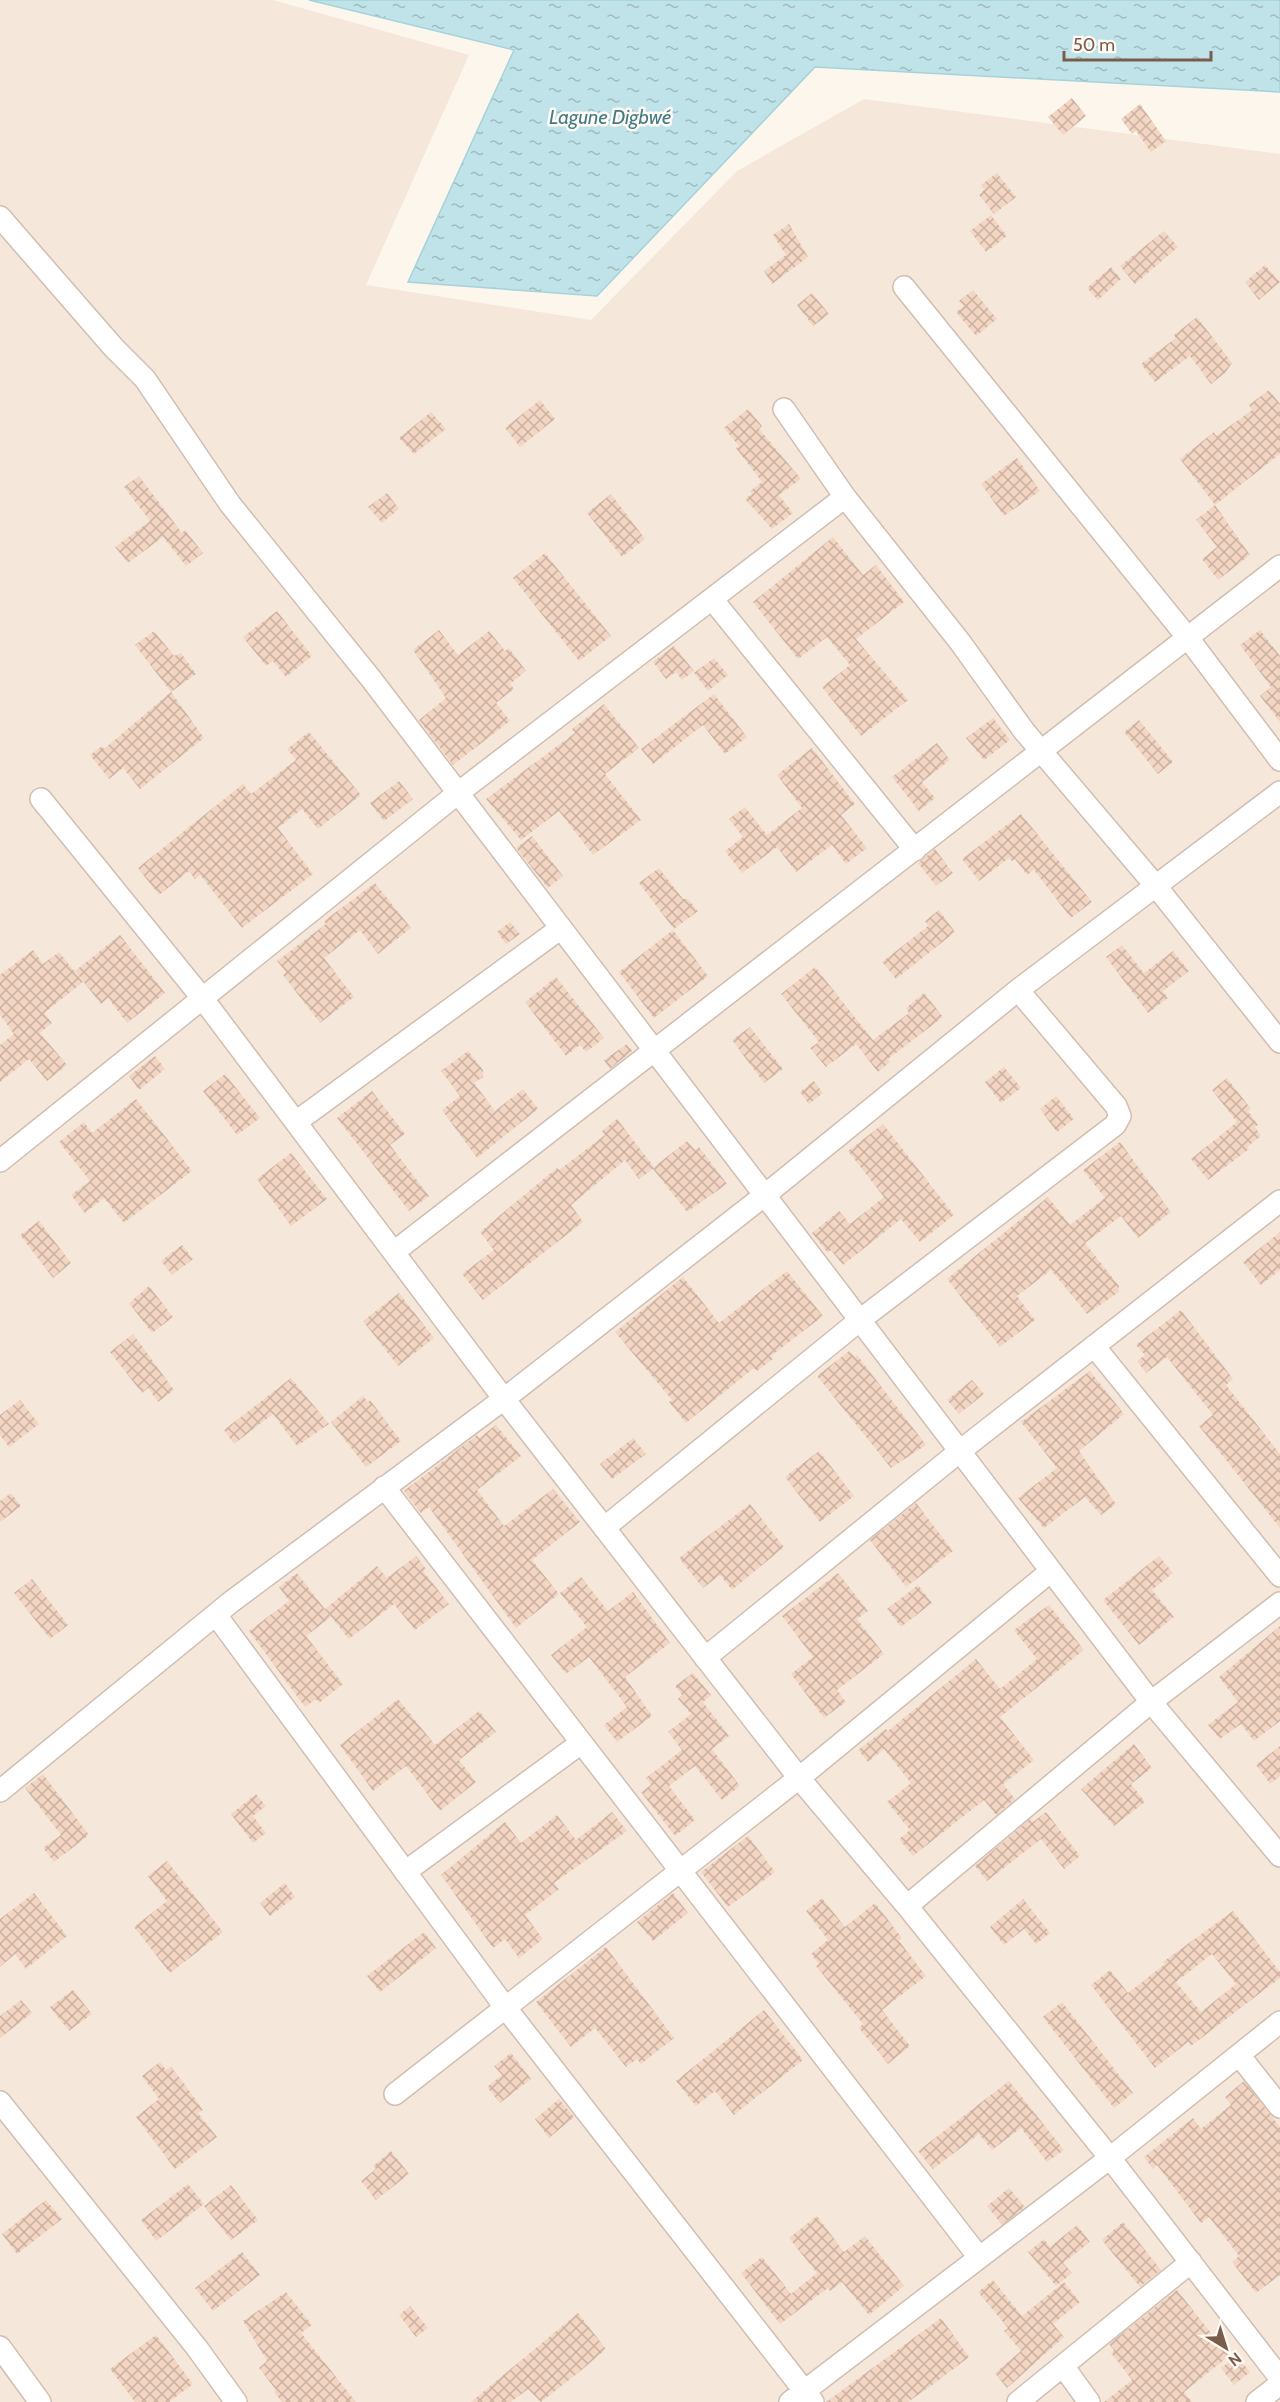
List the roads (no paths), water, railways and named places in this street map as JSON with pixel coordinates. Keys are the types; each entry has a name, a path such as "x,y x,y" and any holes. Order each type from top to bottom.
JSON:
{"street":[{"path":"0,217 114,348 145,379 230,504 372,680 1151,1702 1280,1856"},
{"path":"904,287 1188,638 1280,760"},
{"path":"784,409 845,497 960,642 1041,752 1155,885 1280,1042"},
{"path":"0,1161 458,793 845,497"},
{"path":"394,1252 656,1052 1280,566"},
{"path":"712,599 915,850"},
{"path":"0,1791 216,1615 504,1399 765,1195 1018,990 1280,792"},
{"path":"41,799 204,999 504,1399 799,1778 907,1906 1110,2158 1280,2378"},
{"path":"296,1122 561,928"},
{"path":"604,1528 860,1320 1115,1125 1119,1116 1116,1106 1018,990"},
{"path":"705,1658 960,1450 1280,1201"},
{"path":"1094,1346 1280,1576"},
{"path":"384,1487 978,2256"},
{"path":"395,2094 799,1778 1051,1571"},
{"path":"907,1906 1151,1702 1280,1603"},
{"path":"216,1615 505,2007 802,2398 978,2256 1110,2158 1280,2022"},
{"path":"405,1872 581,1743"},
{"path":"1239,2055 1280,2107"},
{"path":"0,2102 197,2348 236,2402"},
{"path":"1018,2402 1191,2262"},
{"path":"0,2347 40,2402"},
{"path":"1063,2366 1089,2402"},
{"path":"1257,2402 1280,2384"}],"water":[{"name":"Lagune Digbwé","path":"309,0 1280,0 1280,92 815,67 597,296 408,282 514,50"}]}
